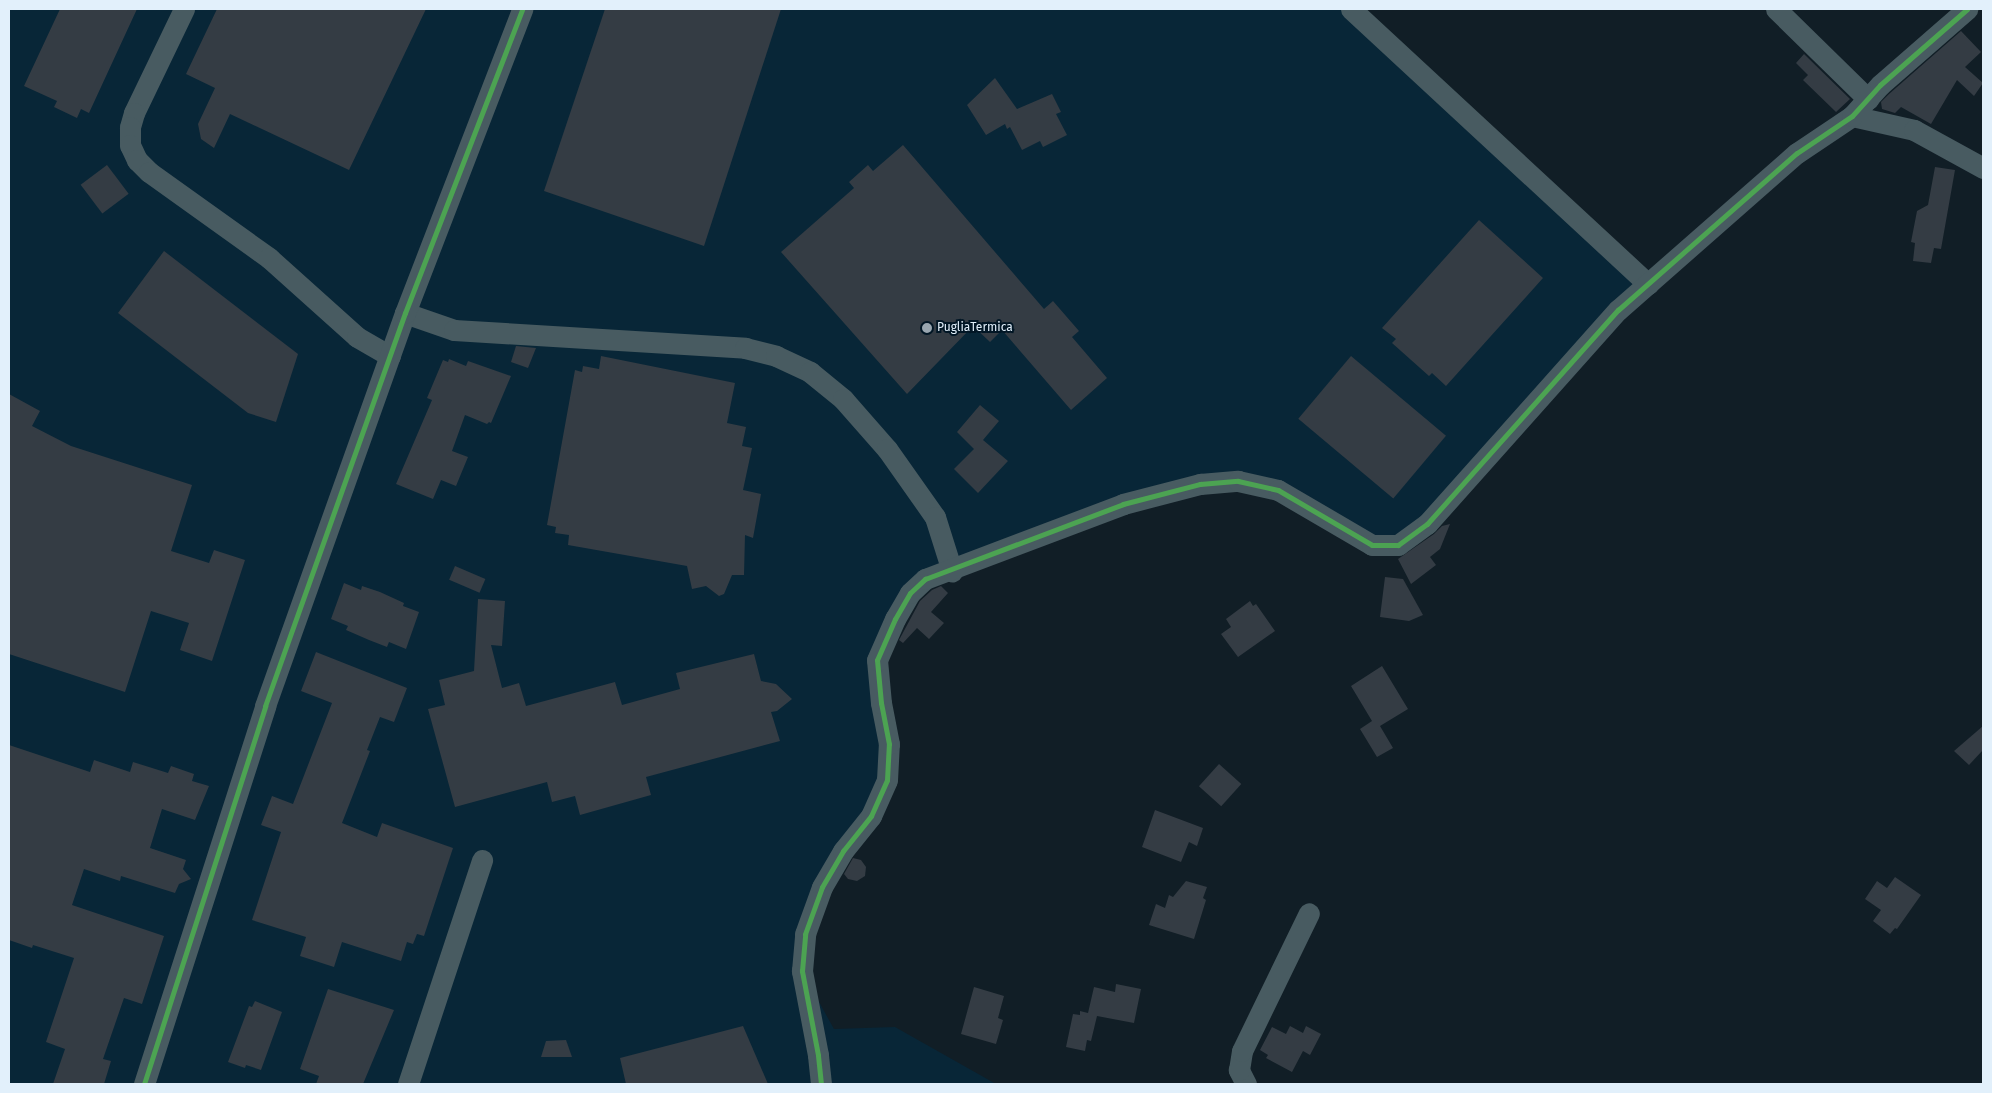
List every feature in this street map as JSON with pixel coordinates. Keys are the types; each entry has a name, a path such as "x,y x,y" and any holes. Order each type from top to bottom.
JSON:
{"street":[{"path":"184,9 134,113 130,128 130,145 137,160 148,172 269,258 357,337 390,356"},
{"path":"144,1084 265,706 405,314 522,9"},
{"path":"1351,9 1648,284"},
{"path":"1776,9 1868,99"},
{"path":"821,1084 818,1055 802,971 805,934 822,887 843,852 871,816 887,780 889,744 881,702 877,660 895,619 910,593 925,579 952,571 1123,504 1200,484 1238,481 1278,490 1372,545 1398,544 1427,524 1618,310 1797,153 1852,116 1880,85 1967,9"},
{"path":"1852,116 1914,130 1983,168"},
{"path":"405,314 454,330 745,348 776,356 810,372 843,399 887,449 934,517 952,571"},
{"path":"408,1084 482,860"},
{"path":"1246,1084 1239,1070 1242,1051 1308,913"}],"shaded area":[{"path":"9,9 1351,9 1648,284 1398,545 1372,545 1278,490 1200,484 925,579 877,660 887,780 843,851 802,971 834,1029 895,1027 996,1084 9,1084"}],"building":[{"path":"60,9 137,9 89,113 81,109 77,118 54,107 57,101 24,86"},
{"path":"217,9 426,9 349,170 230,114 214,148 201,139 198,124 215,88 186,74"},
{"path":"605,9 781,9 704,246 544,191"},
{"path":"1961,31 1981,52 1965,67 1983,83 1974,96 1957,80 1931,124 1901,107 1895,113 1882,109 1881,102 1889,94"},
{"path":"1804,54 1850,99 1836,112 1803,80 1808,75 1796,63"},
{"path":"995,78 1017,109 1052,94 1061,112 1056,114 1067,135 1043,147 1040,141 1022,150 1010,127 1007,129 1005,124 986,135 967,105"},
{"path":"903,145 1044,309 1053,301 1079,331 1072,337 1107,378 1071,410 1002,330 990,342 973,326 907,394 781,252 854,188 849,182 868,165 873,171"},
{"path":"107,165 129,194 102,214 81,185"},
{"path":"1935,167 1955,170 1941,249 1934,248 1931,263 1913,261 1915,243 1911,242 1917,211 1928,205"},
{"path":"1479,220 1543,278 1446,386 1432,373 1429,376 1392,343 1396,339 1382,328"},
{"path":"164,251 298,354 276,422 248,413 118,313"},
{"path":"516,346 536,348 528,368 511,362"},
{"path":"601,356 735,383 727,423 746,427 742,446 752,448 743,490 761,494 753,538 745,535 744,575 732,575 724,594 719,596 706,586 692,589 687,566 568,545 569,535 555,533 556,527 547,525 575,370 582,372 583,366 599,369"},
{"path":"1351,356 1446,436 1393,499 1298,419"},
{"path":"449,359 466,366 468,361 511,376 491,423 487,424 465,415 452,451 468,457 456,486 441,480 433,499 396,484 432,400 427,398 443,360 448,362"},
{"path":"9,394 40,411 32,426 71,446 192,485 171,551 209,563 214,550 245,560 212,661 180,650 189,623 151,611 125,692 9,654"},
{"path":"980,405 999,421 983,440 1008,461 978,493 954,469 974,449 957,432"},
{"path":"1450,524 1440,549 1430,557 1436,565 1411,584 1398,559 1434,534 1442,526"},
{"path":"455,566 485,579 480,593 449,580"},
{"path":"1385,577 1403,579 1423,615 1409,621 1380,617"},
{"path":"344,583 361,590 362,586 380,592 404,603 403,606 419,612 406,649 389,642 387,647 369,640 346,630 348,626 331,619"},
{"path":"941,586 948,593 931,612 944,623 929,639 917,628 903,643 899,640 920,601 932,590"},
{"path":"478,599 505,601 502,646 491,645 502,688 519,683 526,706 615,682 622,705 680,689 676,673 754,654 761,681 776,684 792,699 777,711 771,712 780,741 646,777 651,795 580,815 575,796 552,802 547,782 455,807 428,709 445,705 439,680 474,671"},
{"path":"1250,601 1253,606 1256,604 1275,631 1238,657 1221,634 1231,627 1226,619"},
{"path":"316,652 407,688 394,722 380,717 367,750 370,751 342,823 377,837 382,823 453,848 424,936 417,934 413,944 407,942 401,961 342,942 334,967 300,956 306,937 252,920 281,832 261,825 272,796 293,804 332,703 301,691"},
{"path":"1382,666 1408,709 1380,726 1393,748 1377,757 1360,729 1372,721 1351,686"},
{"path":"1983,726 1983,750 1969,765 1954,751"},
{"path":"9,745 90,772 94,760 130,772 133,762 168,773 171,766 194,774 192,781 209,786 195,820 162,809 150,848 186,860 183,869 191,879 179,884 175,893 121,876 120,881 84,869 72,905 164,936 142,1004 124,998 103,1059 111,1061 104,1084 53,1084 65,1049 46,1042 74,958 33,945 32,948 9,940"},
{"path":"1219,764 1241,784 1221,806 1199,786"},
{"path":"1155,810 1203,828 1197,846 1189,842 1181,862 1142,847"},
{"path":"853,858 861,860 866,867 865,876 857,881 848,879 844,874"},
{"path":"1895,877 1921,895 1897,929 1895,928 1890,934 1873,921 1881,910 1865,899 1877,881 1887,888"},
{"path":"1186,881 1207,887 1203,898 1206,900 1194,939 1149,925 1156,904 1165,908 1169,895 1173,897"},
{"path":"1116,984 1141,989 1134,1023 1097,1016 1091,1041 1087,1040 1085,1051 1066,1047 1073,1014 1080,1015 1080,1011 1088,1013 1094,987 1115,992"},
{"path":"974,987 1004,996 998,1018 1003,1020 996,1044 961,1034"},
{"path":"328,989 394,1010 363,1084 316,1084 319,1076 300,1069"},
{"path":"255,1001 282,1012 261,1070 246,1065 245,1068 228,1062 249,1006 252,1007"},
{"path":"743,1026 768,1084 626,1084 620,1058"},
{"path":"1290,1026 1303,1033 1306,1026 1321,1034 1310,1055 1303,1051 1292,1072 1266,1058 1268,1055 1260,1050 1272,1027 1286,1034"},
{"path":"566,1040 572,1057 541,1057 546,1041"}],"cycle path":[{"path":"144,1084 265,706 405,313 522,9"},
{"path":"821,1084 818,1055 802,971 805,934 822,887 843,851 871,816 887,780 889,744 881,703 877,660 895,619 910,593 925,579 1123,504 1200,484 1238,481 1278,490 1372,545 1398,545 1427,524 1618,310 1797,153 1852,116 1880,85 1967,9"}],"place":[{"name":"PugliaTermica","path":"927,328"}]}
